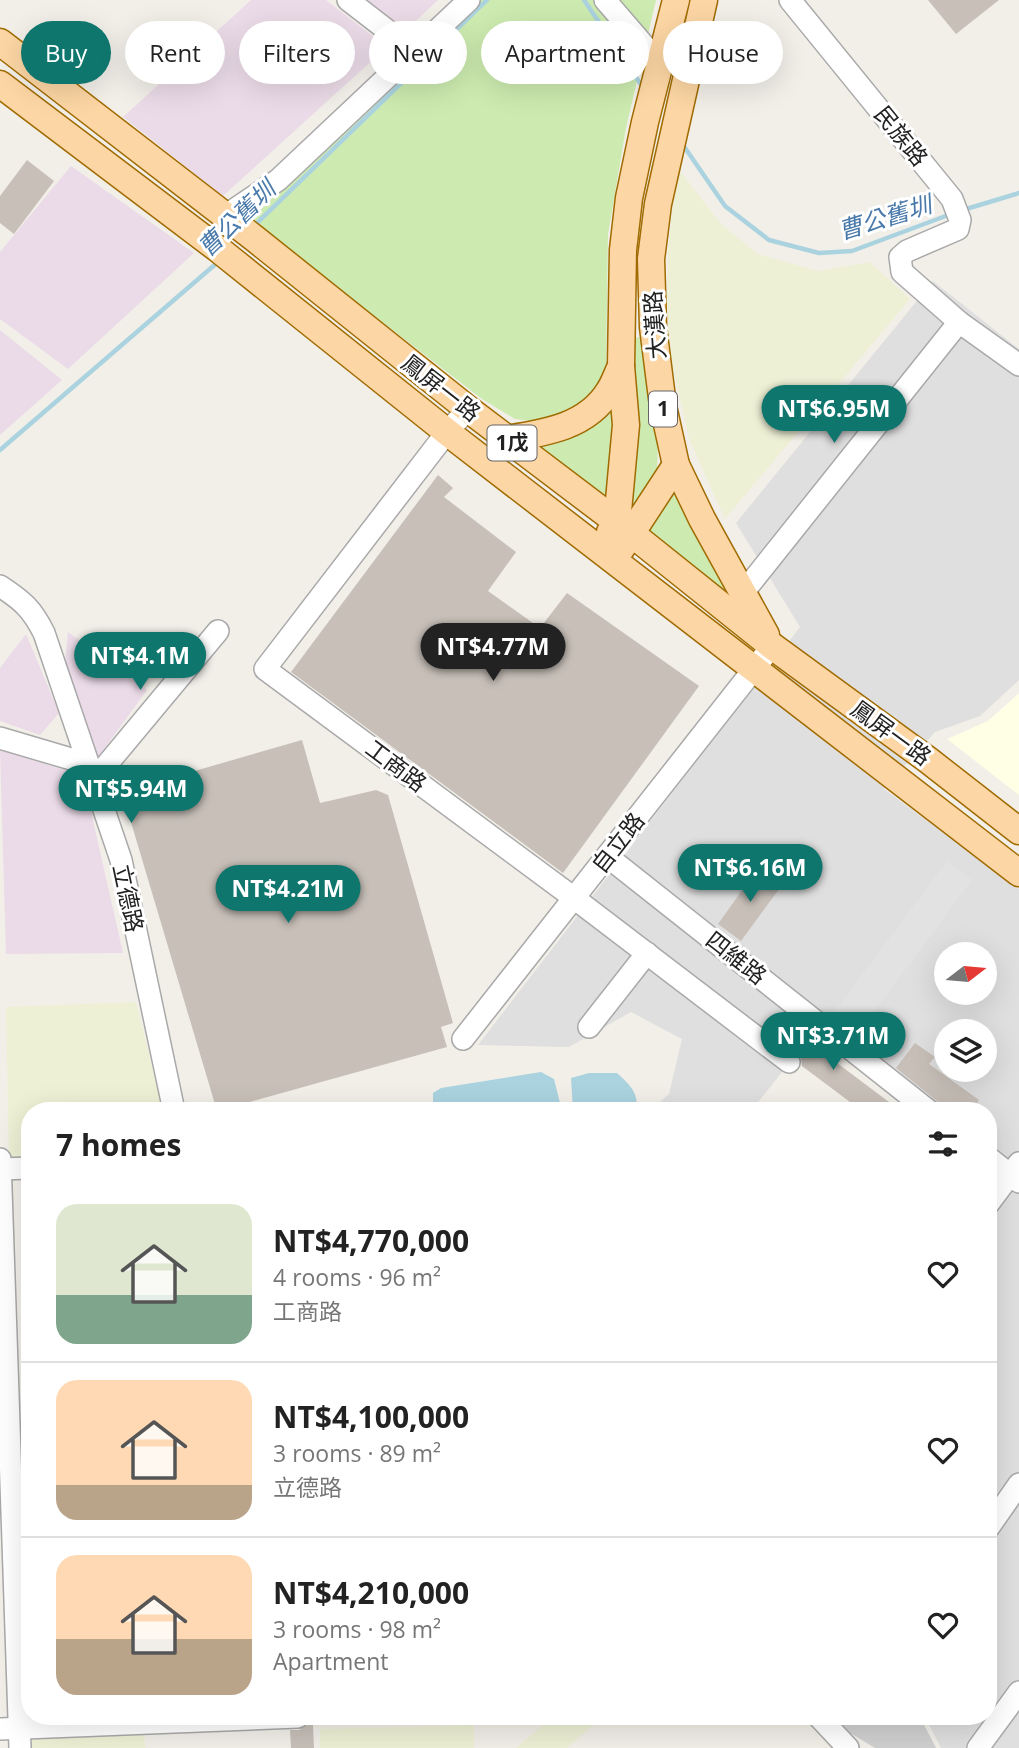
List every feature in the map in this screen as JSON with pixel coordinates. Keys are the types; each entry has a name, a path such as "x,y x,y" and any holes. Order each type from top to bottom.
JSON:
{"main road":[{"name":"1","path":"662,65 676,0"},
{"name":"大漢路","path":"704,0 658,204 652,259 653,327 663,406 676,465 702,519 772,646"},
{"name":"鳳屏一路","path":"0,42 254,238 772,646 928,760 1019,831"},
{"name":"大漢路","path":"624,528 626,425 621,366 623,250 629,198 645,122 662,65"},
{"name":"鳳屏一路","path":"0,84 211,244 447,432 1019,873"},
{"path":"506,439 553,431 582,418 608,393 621,366"},
{"path":"606,554 676,465"}],"street":[{"path":"348,0 375,21"},
{"path":"446,21 469,0"},
{"path":"606,0 662,65"},
{"name":"民族路","path":"790,0 954,206 960,220 958,229 907,251 900,257 902,272 959,322 1019,365"},
{"path":"229,219 278,180 379,84"},
{"path":"742,594 959,322"},
{"name":"工商路","path":"468,409 447,432 265,669 574,898 789,1062"},
{"name":"立德路","path":"0,586 23,601 34,613 44,633 121,860 172,1102"},
{"path":"0,738 91,772 218,631"},
{"name":"自立路","path":"463,1039 772,646"},
{"name":"四維路","path":"608,857 918,1102"},
{"path":"589,1027 647,953"},
{"path":"0,1158 13,1735 171,1725"},
{"path":"997,1162 1016,1173 997,1194"},
{"path":"0,1169 21,1168"},
{"path":"997,1516 1019,1484"},
{"path":"997,1722 1019,1692"},
{"path":"826,1725 848,1748"},
{"path":"978,1748 995,1725"}],"shaded area":[{"path":"251,0 326,0 353,21 239,21 239,84 346,84 223,196 123,117 159,84 225,84 225,24"},
{"path":"367,0 438,0 416,21 394,21"},
{"path":"355,22 369,33 369,63 355,76"},
{"path":"71,166 194,253 68,369 0,319 0,252"},
{"path":"677,167 721,224 758,254 818,271 870,262 910,299 725,519 689,439 671,360 667,305 668,249"},
{"path":"933,281 1019,349 1019,680 980,716 935,732 884,789 1019,889 1019,1165 997,1152 997,1102 916,1102 810,1037 758,1102 660,1102 669,1094 682,1039 631,1012 569,1047 478,1045 800,627 736,523"},
{"path":"0,330 62,380 0,435"},
{"path":"68,632 147,690 96,760 65,661"},
{"path":"26,634 59,713 40,735 0,721 0,668"},
{"path":"1019,693 1019,795 947,739 988,721"},
{"path":"0,750 83,776 123,953 6,954"},
{"path":"947,861 972,880 853,1040 827,1021"},
{"path":"136,1002 161,1102 21,1102 21,1162 9,1162 6,1007"},
{"path":"1019,1183 1019,1748 941,1748 929,1725 997,1725 997,1212"},
{"path":"474,1725 474,1748 320,1748 320,1729"},
{"path":"543,1725 593,1725 567,1748 516,1748"},
{"path":"842,1725 924,1725 936,1748 875,1748 847,1731"},
{"path":"144,1733 145,1748 30,1748 30,1736"}],"green space":[{"path":"477,0 656,0 649,30 649,21 481,21 481,84 636,84 608,234 606,363 599,386 579,408 554,419 515,419 482,399 250,220 390,84 467,84 467,21 455,21"},
{"path":"642,337 658,444 657,473 632,524 627,508 637,402 633,338"},
{"path":"616,394 606,504 524,443"},
{"path":"675,485 730,596 645,535"}],"water":[{"path":"541,1072 554,1079 560,1102 433,1102 433,1093 441,1088"},
{"path":"589,1073 617,1073 632,1089 636,1102 572,1102 571,1078"}],"building":[{"path":"928,0 999,0 956,34"},
{"path":"27,160 54,181 14,234 0,223 0,196"},
{"path":"438,475 453,488 444,497 516,552 488,591 540,628 567,593 699,686 563,873 291,672"},
{"path":"302,740 320,803 376,790 388,795 453,1023 441,1027 447,1047 249,1102 214,1102 122,792"},
{"path":"758,868 782,885 741,941 718,924"},
{"path":"792,1020 810,1034 805,1039 889,1102 850,1102 802,1066 797,1052 778,1037"},
{"path":"915,1043 934,1056 929,1064 934,1068 934,1082 954,1082 979,1100 937,1101 896,1068"},
{"path":"313,1725 314,1748 291,1748 290,1730 299,1730"}],"waterway":[{"name":"曹公舊圳","path":"254,226 487,0"},
{"name":"曹公舊圳","path":"584,0 644,89"},
{"name":"曹公舊圳","path":"681,142 725,206 769,240 819,253 852,251 951,214"},
{"name":"曹公舊圳","path":"963,210 1019,193"},
{"name":"曹公舊圳","path":"0,450 218,262"}]}
